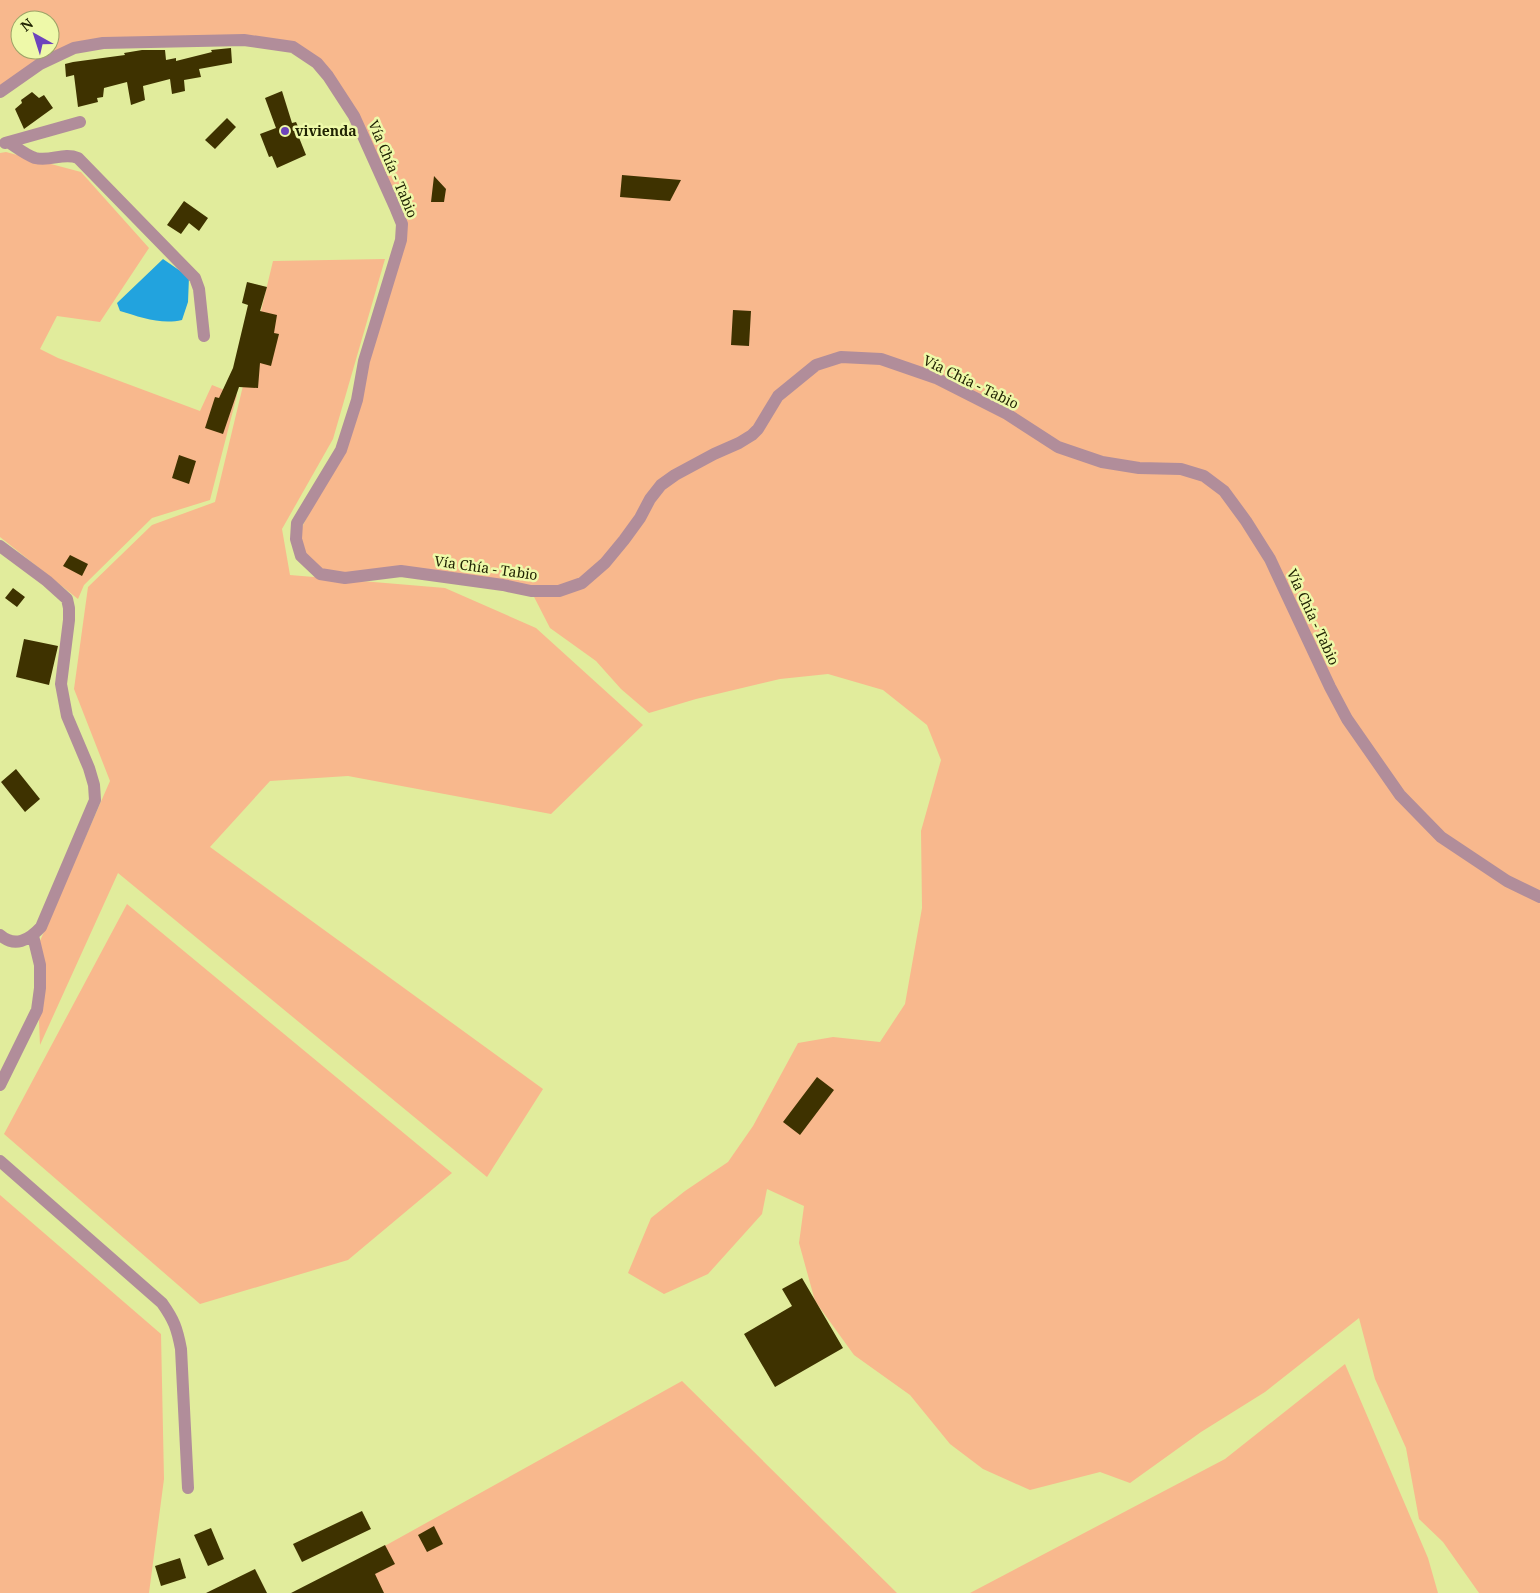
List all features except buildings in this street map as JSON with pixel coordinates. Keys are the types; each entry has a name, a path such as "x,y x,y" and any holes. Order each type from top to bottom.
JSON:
{"street":[{"name":"Vía Chía - Tabio","path":"0,92 40,64 74,48 103,43 244,40 293,47 317,64 340,94 354,116 402,224 401,240 364,361 357,400 341,450 297,523 296,539 301,556 320,574 344,578 401,572 502,585 531,591 559,591 582,583 606,564 640,518 650,499 661,485 675,474 752,435 758,429 778,396 816,365 841,357 881,359 936,378 1007,414 1058,447 1102,462 1140,468 1181,469 1204,476 1224,491 1270,559 1346,719 1400,795 1441,836 1507,881 1540,896"},
{"path":"4,143 80,122"},
{"path":"4,143 35,158 54,158 66,155 78,158 195,278 199,289 204,336"},
{"path":"0,546 47,581 67,599 69,620 61,684 67,716 89,768 94,785 94,800 41,927 33,936 22,941 12,942 0,935"},
{"path":"0,1085 37,1010 40,988 40,965 33,936"},
{"path":"0,1161 162,1303 174,1320 181,1350 188,1488"}],"shaded area":[{"path":"0,0 1540,0 1540,1593 1479,1593 1443,1542 1419,1519 1406,1448 1375,1379 1359,1318 1265,1392 1201,1432 1130,1483 1100,1472 1030,1490 983,1469 950,1444 910,1395 854,1355 815,1301 799,1243 804,1206 767,1189 762,1214 708,1274 664,1294 628,1273 651,1218 685,1191 728,1162 753,1126 798,1043 833,1037 880,1042 905,1004 922,908 921,831 941,760 927,725 883,690 828,674 780,679 696,699 649,713 621,689 596,661 550,628 531,591 438,576 320,574 296,539 341,450 402,224 328,76 280,44 74,48 60,56 60,10 10,10 10,60 54,60 0,92"},
{"path":"6,152 81,172 149,248 100,322 57,316 40,349 58,358 200,411 212,385 237,395 210,500 152,518 84,585 78,599 0,537 0,153"},
{"path":"385,259 333,439 282,529 290,575 445,588 536,628 643,725 551,814 348,776 270,781 210,847 543,1089 487,1177 118,873 40,1045 36,950 110,781 74,689 88,587 152,525 215,502 273,261"},
{"path":"127,904 452,1173 348,1260 200,1304 4,1134"},
{"path":"0,1195 161,1334 164,1479 149,1593 0,1593"},
{"path":"1345,1364 1428,1558 1438,1593 970,1593 1225,1459"},
{"path":"682,1381 897,1593 300,1593"}],"water":[{"path":"163,259 189,277 188,302 182,320 158,321 120,311 117,303"}],"place":[{"name":"vivienda","path":"285,131"}]}
